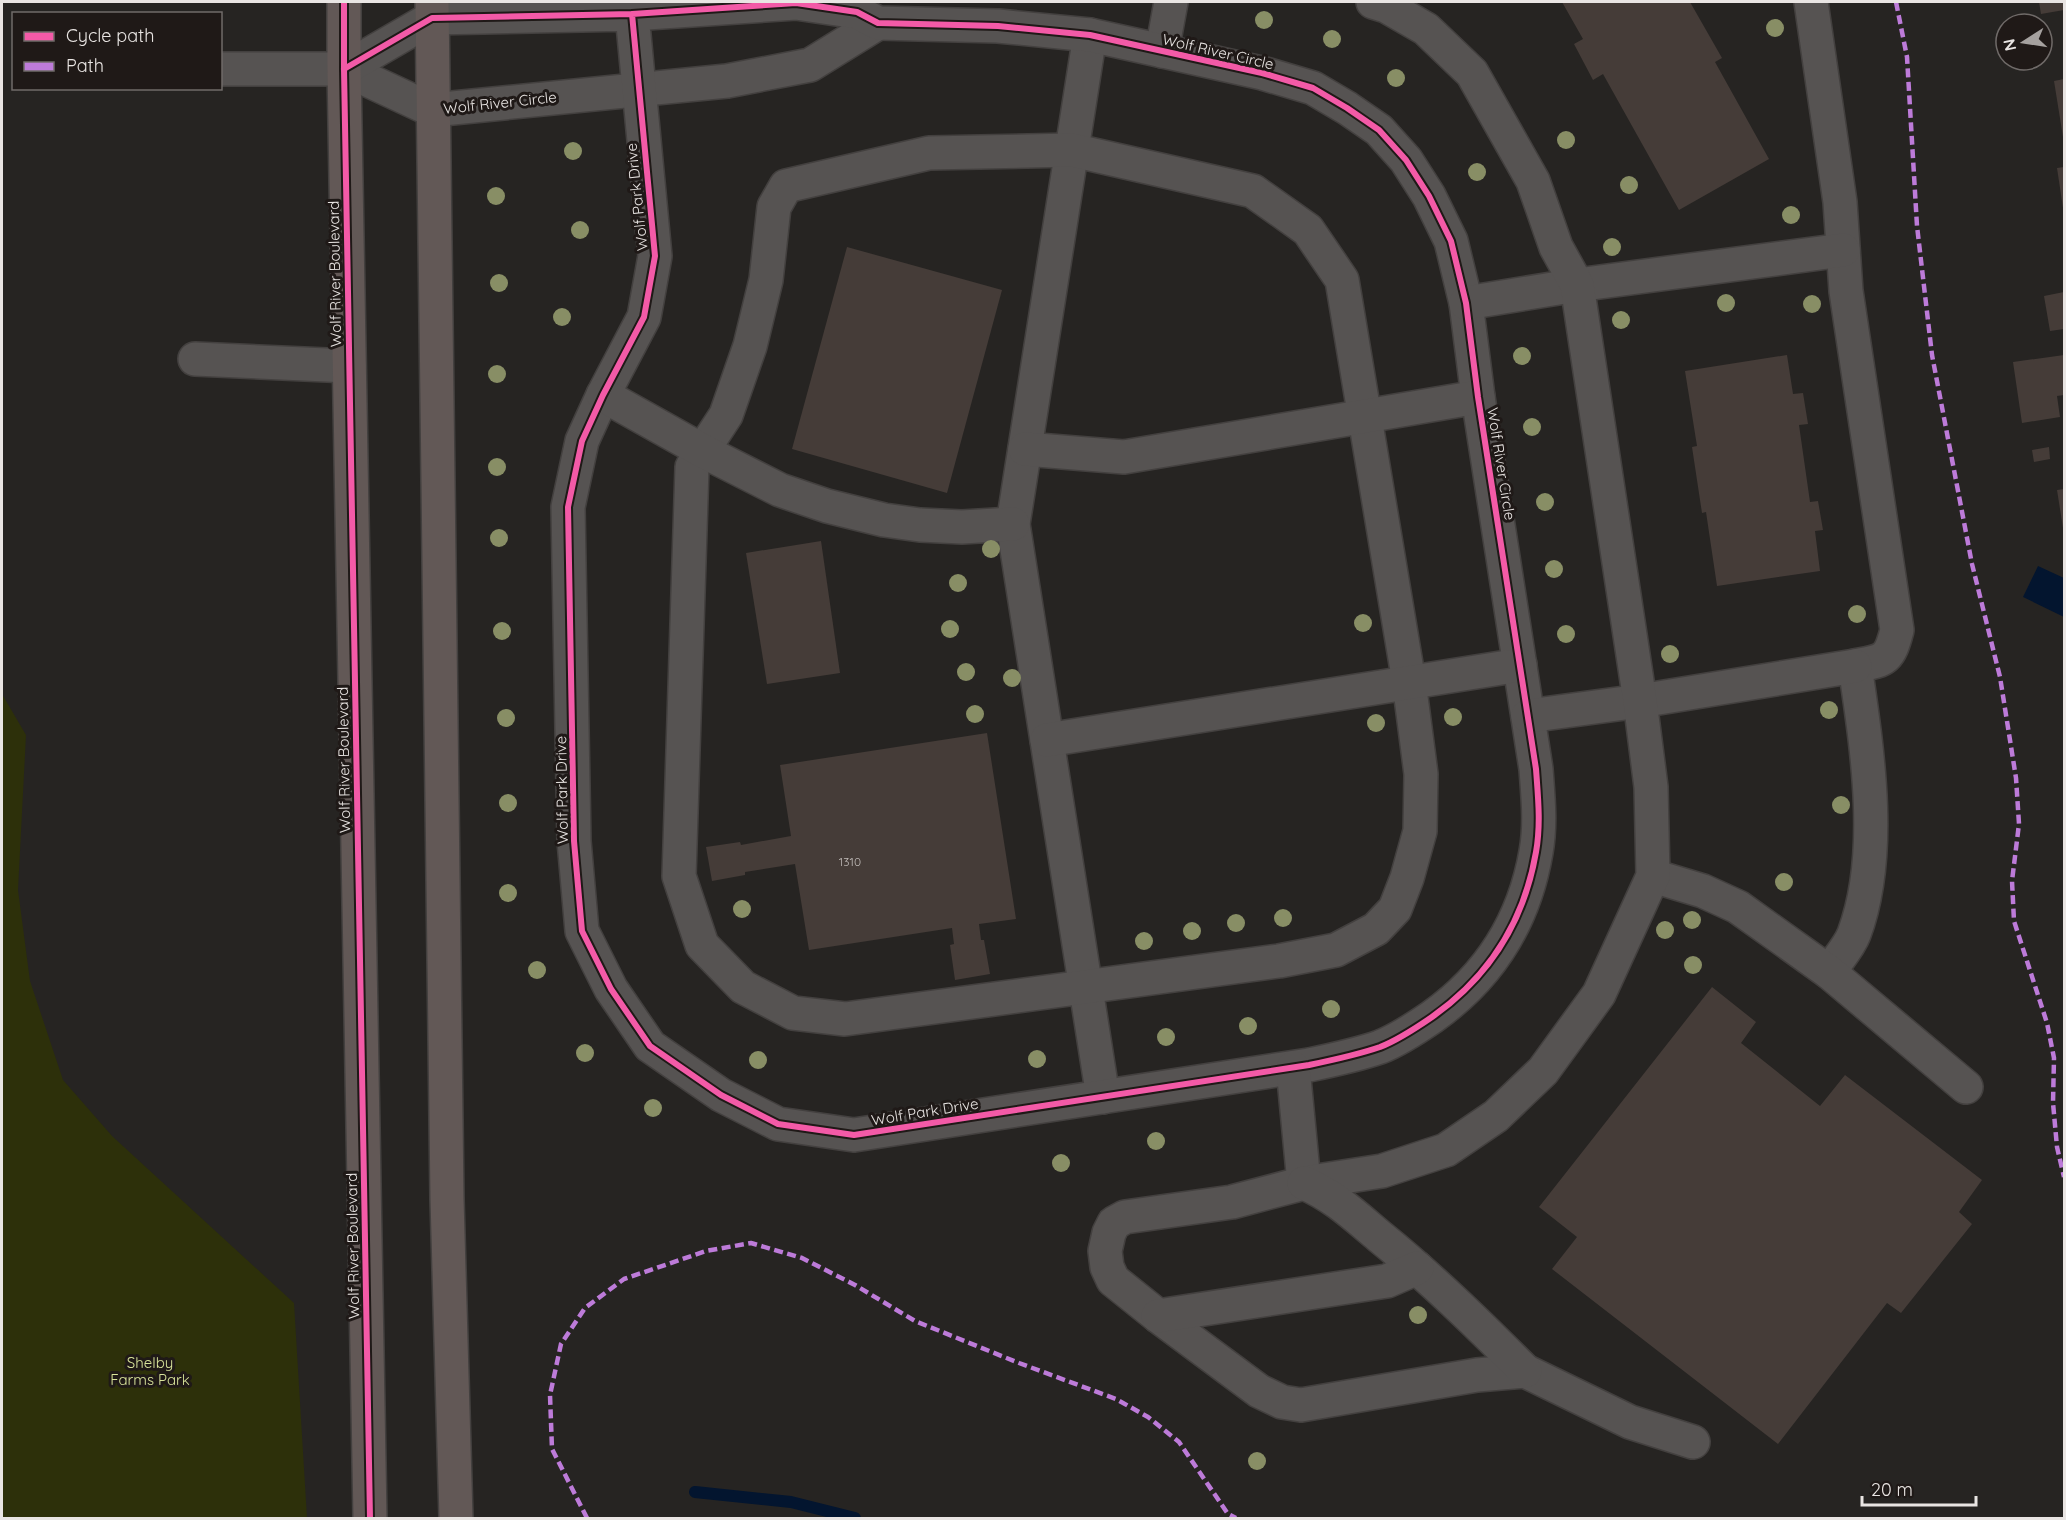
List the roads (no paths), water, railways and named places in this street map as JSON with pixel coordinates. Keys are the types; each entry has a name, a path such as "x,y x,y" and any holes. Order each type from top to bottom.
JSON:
{"main road":[{"name":"Wolf River Boulevard","path":"344,2 370,1518"},
{"path":"432,10 447,1199 456,1518"}],"street":[{"path":"1162,51 1171,2"},
{"path":"1373,2 1386,6 1426,29 1472,74 1533,181 1556,247 1577,285 1640,701 1651,787 1653,876 1599,994 1543,1071 1496,1116 1446,1150 1382,1171 1304,1183 1232,1202 1125,1217 1114,1223 1105,1251 1107,1267 1113,1280 1259,1391 1282,1402 1301,1405 1477,1375 1525,1371"},
{"path":"1528,716 1640,701 1855,666 1881,661 1892,650 1897,630 1846,291 1840,202 1811,2"},
{"name":"Wolf River Circle","path":"344,69 432,10 632,14 796,3 832,5 857,12 878,23 998,26 1090,35 1262,73 1313,88 1379,130 1406,160 1429,196 1451,241 1466,303 1478,397 1536,769 1539,817 1536,851 1528,885"},
{"name":"Wolf Park Drive","path":"632,14 655,256 644,316 582,441 568,507 574,841 582,932 611,989 650,1046 721,1095 778,1124 854,1135 1293,1068 1382,1046 1414,1029 1448,1005 1482,973 1501,947 1528,885"},
{"name":"Wolf River Circle","path":"344,69 432,110 727,81 810,65 878,23"},
{"path":"1090,35 1013,524 1103,1097"},
{"path":"222,69 344,69"},
{"path":"1072,150 1253,191 1308,230 1342,280 1409,682 1421,774 1420,831 1407,878 1395,909 1376,929 1336,950 1279,961 845,1019 793,1013 742,987 702,945 679,876 692,467 726,415 750,346 766,280 774,207 786,186 929,153 1072,150"},
{"path":"1466,303 1577,285 1843,250"},
{"path":"195,359 349,366"},
{"path":"603,395 703,451 780,490 827,506 920,525 962,527 1013,524"},
{"path":"1025,449 1124,457 1478,397"},
{"path":"1047,740 1521,665"},
{"path":"1829,972 1854,935 1868,878 1870,822 1868,750 1855,666"},
{"path":"1653,876 1704,891 1738,907 1829,972 1966,1087"},
{"path":"1293,1068 1304,1183"},
{"path":"1304,1183 1327,1193 1417,1268 1461,1307 1525,1371 1630,1422 1693,1442"},
{"path":"1158,1316 1387,1281 1417,1268"}],"water":[{"path":"2038,566 2064,578 2064,617 2023,597"}],"waterway":[{"path":"695,1492 791,1502 855,1518"}],"park label":[{"name":"Shelby Farms Park","path":"150,1372"}]}
